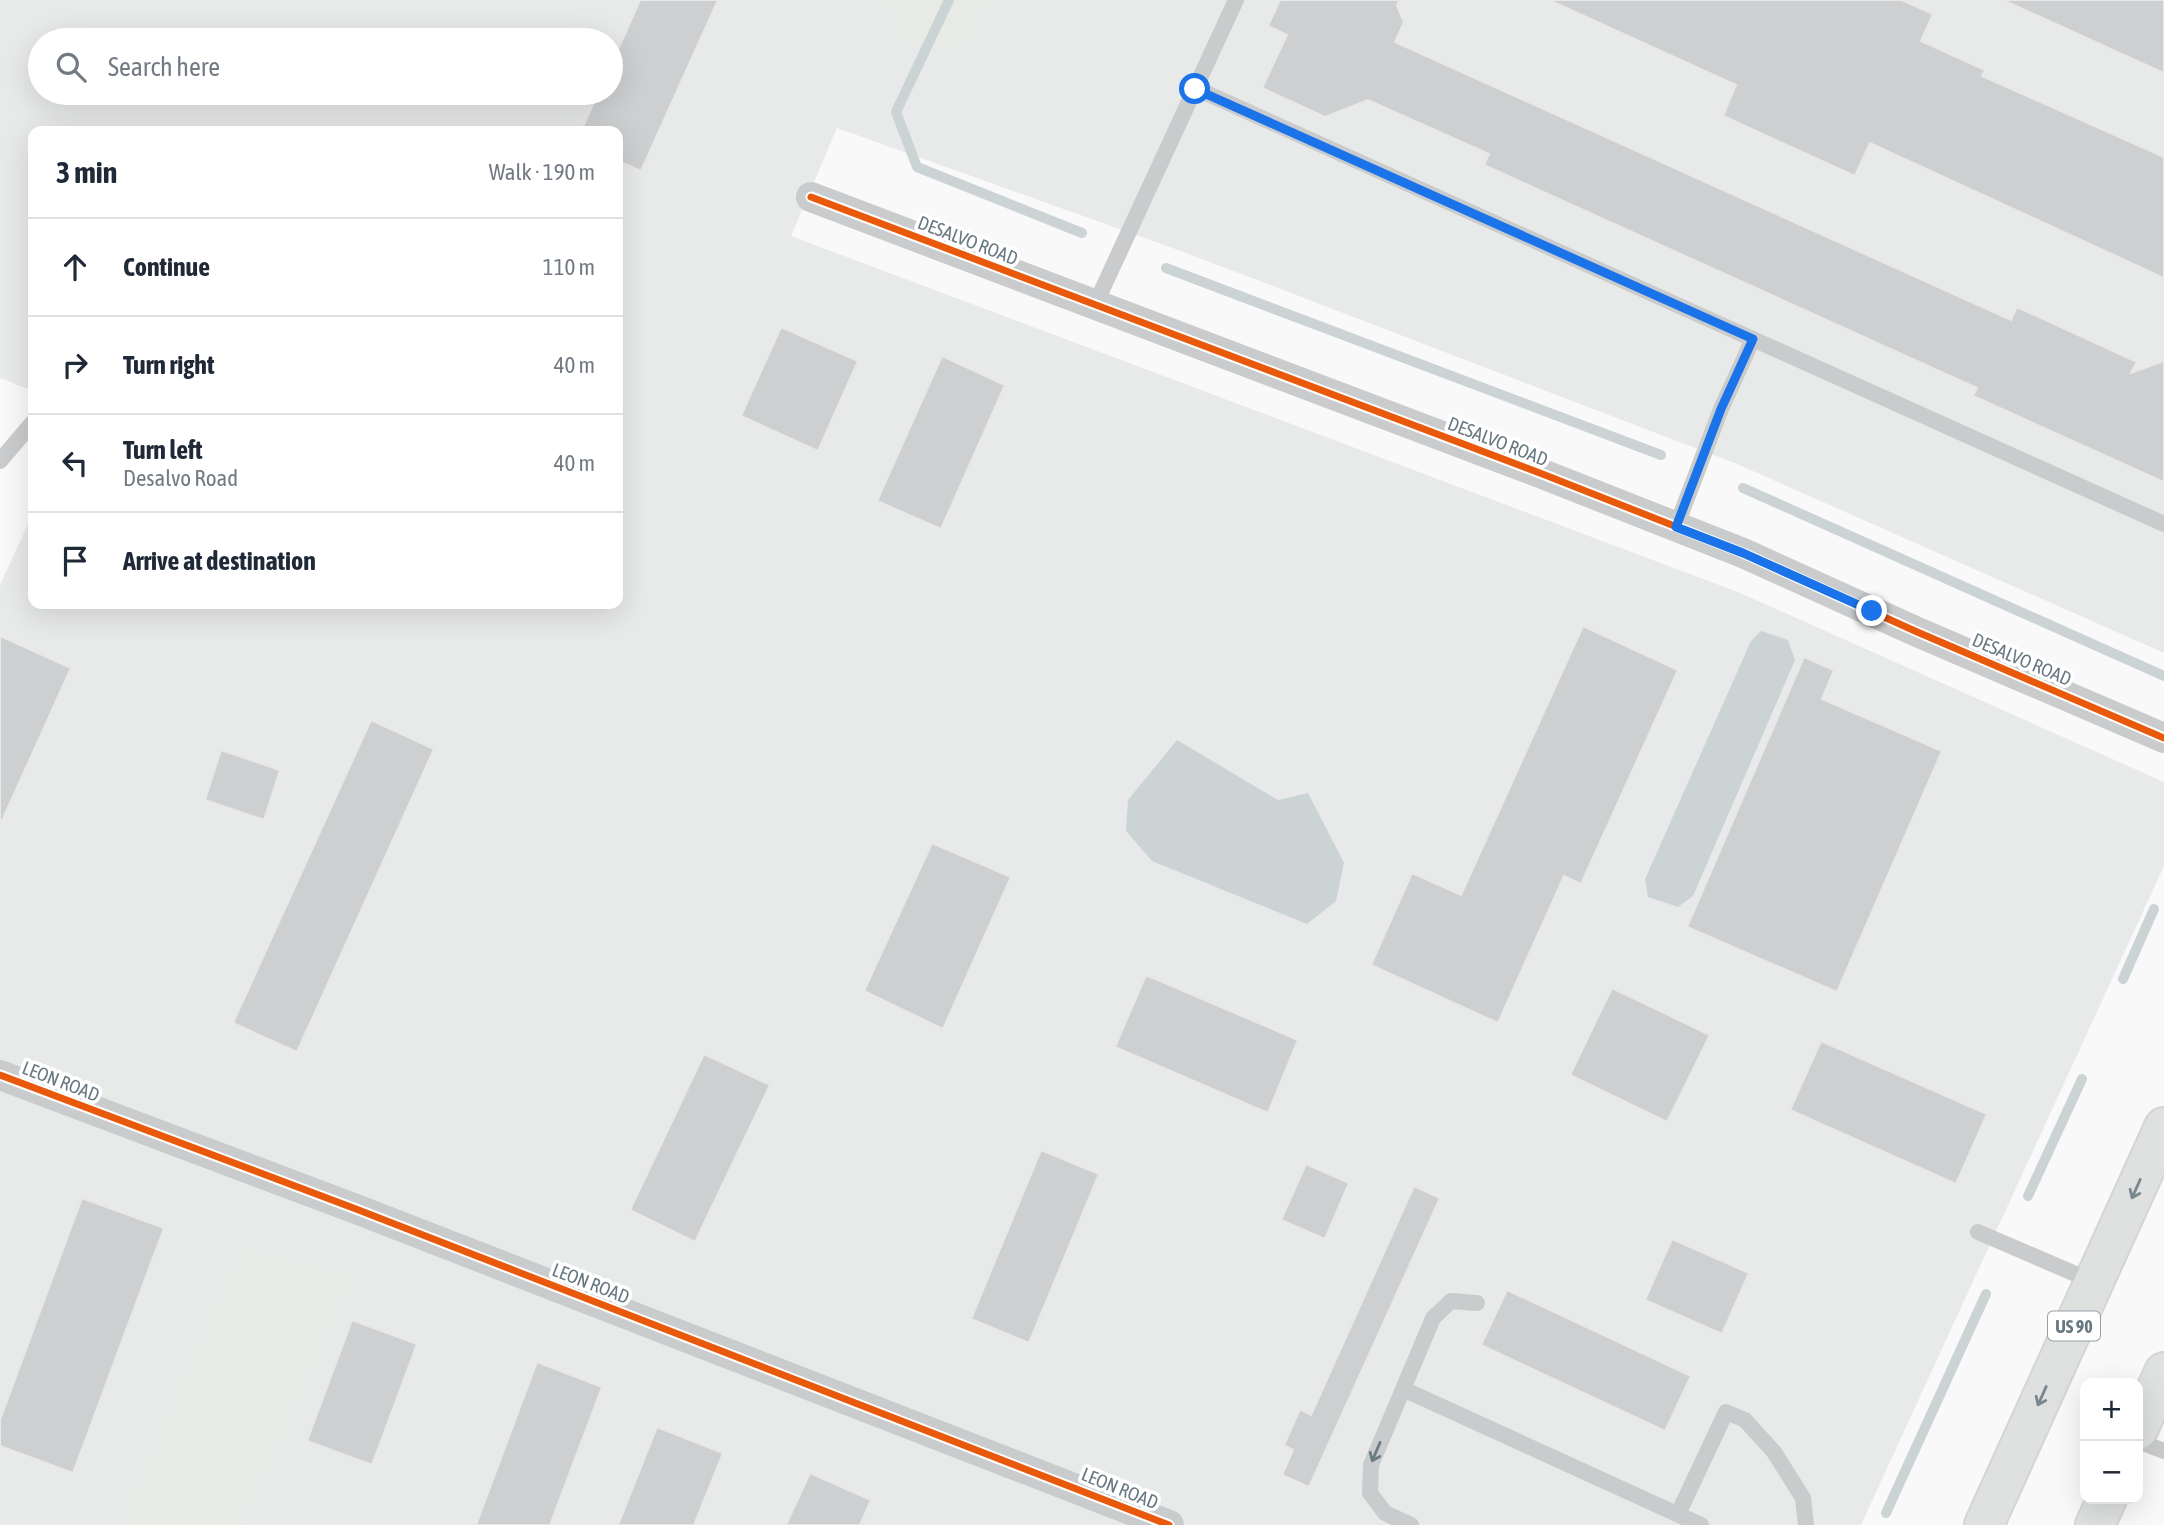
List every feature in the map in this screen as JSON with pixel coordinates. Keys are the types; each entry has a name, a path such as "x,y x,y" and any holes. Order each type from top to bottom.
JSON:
{"highway":[{"name":"US 90","path":"1984,1525 2164,1127"},
{"path":"2143,1419 2164,1372"},
{"path":"2095,1525 2105,1504"}],"street":[{"name":"DESALVO ROAD","path":"811,197 1743,553 1915,631 2164,738"},
{"name":"LEON ROAD","path":"0,1075 356,1209 1169,1525"}],"lane":[{"path":"1095,305 1236,0"},
{"path":"1195,89 2164,524"},
{"path":"1676,527 1713,429 1753,339"},
{"path":"0,461 28,428"},
{"path":"1978,1232 2094,1282"},
{"path":"1410,1525 1385,1513 1370,1493 1371,1465 1433,1318 1451,1301 1477,1303"},
{"path":"1403,1389 1701,1525"},
{"path":"1678,1514 1726,1412 1745,1420 1774,1452 1803,1498 1806,1525"},
{"path":"2143,1443 2164,1451"}],"shaded area":[{"path":"0,0 878,0 889,10 894,0 2164,0 2164,653 1737,464 1181,251 837,128 791,236 1738,592 2164,782 2164,866 1861,1525 239,1525 351,1276 243,1247 121,1525 0,1525 0,585 28,524 28,609 623,609 623,126 28,126 28,389 0,378"},
{"path":"878,0 987,0 959,52 909,47 889,10"},
{"path":"1761,631 1788,640 1795,660 1693,896 1678,907 1648,897 1645,879 1751,641"},
{"path":"1177,740 1278,800 1308,793 1344,863 1336,901 1307,924 1152,861 1126,831 1128,800"},
{"path":"243,1247 351,1276 239,1525 121,1525"}],"building":[{"path":"640,0 718,0 641,171 623,163 623,126 583,126 593,105 623,105 623,38"},
{"path":"1280,0 1399,0 1397,6 1404,22 1395,42 2011,320 2017,307 2137,362 2131,373 2164,361 2164,482 1973,396 1977,388 1484,165 1489,154 1368,100 1325,117 1262,88 1287,35 1268,26"},
{"path":"1549,0 1902,0 1933,14 1921,41 1985,70 1982,76 2164,157 2164,278 1870,143 1855,176 1723,116 1736,85"},
{"path":"2003,0 2164,0 2164,73"},
{"path":"781,327 858,361 818,451 741,416"},
{"path":"942,356 1005,385 941,529 877,501"},
{"path":"1583,626 1678,670 1581,884 1564,876 1498,1023 1371,965 1412,873 1461,895"},
{"path":"0,636 71,668 0,825"},
{"path":"1804,657 1834,670 1822,699 1942,751 1837,992 1687,927"},
{"path":"371,720 434,749 297,1052 233,1023"},
{"path":"221,750 280,770 264,820 205,800"},
{"path":"932,843 1011,877 943,1029 864,991"},
{"path":"1146,975 1298,1040 1268,1113 1115,1047"},
{"path":"1612,988 1710,1035 1667,1122 1570,1075"},
{"path":"1821,1041 1987,1114 1956,1184 1790,1110"},
{"path":"704,1054 770,1085 695,1242 630,1210"},
{"path":"1041,1150 1099,1174 1029,1343 971,1319"},
{"path":"1306,1164 1349,1183 1325,1239 1281,1220"},
{"path":"1414,1186 1440,1198 1309,1487 1282,1475 1293,1450 1284,1445 1300,1409 1311,1415"},
{"path":"82,1198 164,1228 73,1473 0,1446 0,1420"},
{"path":"1672,1239 1749,1273 1722,1334 1645,1300"},
{"path":"1507,1290 1691,1376 1665,1431 1481,1345"},
{"path":"352,1320 417,1344 372,1465 307,1441"},
{"path":"537,1362 602,1387 550,1525 476,1525"},
{"path":"657,1427 723,1453 694,1525 618,1525"},
{"path":"810,1473 871,1500 860,1525 786,1525"}],"waterway":[{"path":"949,0 896,112 917,167 1082,233"},
{"path":"1166,268 1661,455"},
{"path":"1743,488 2164,676"},
{"path":"2123,979 2154,909"},
{"path":"2028,1196 2082,1079"},
{"path":"1886,1513 1986,1294"}],"cycle path":[{"path":"811,197 1545,475 1743,553 1915,631 2164,738"},
{"path":"0,1075 356,1209 1169,1525"}],"route":[{"path":"1195,89 1753,339 1704,450 1676,527 1743,553 1872,611"}]}
